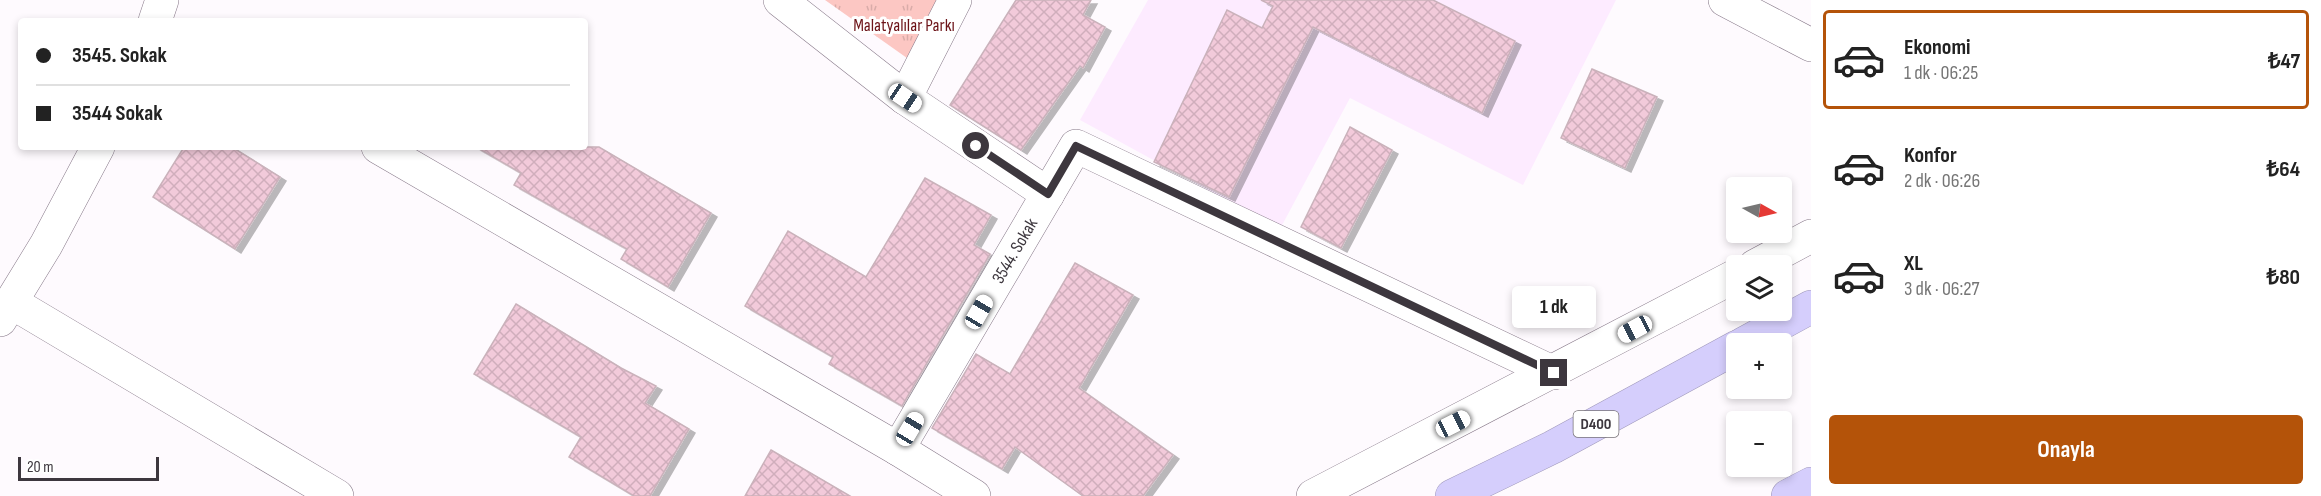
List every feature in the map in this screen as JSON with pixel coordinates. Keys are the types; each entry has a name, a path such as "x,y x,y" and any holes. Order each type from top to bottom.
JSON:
{"highway":[{"path":"1763,333 1811,307"},
{"name":"D400","path":"1452,496 1553,447 1726,353"},
{"path":"1788,496 1811,484"}],"street":[{"path":"780,0 905,98 1048,194"},
{"path":"905,98 955,0"},
{"path":"1725,0 1811,45"},
{"name":"3544. Sokak","path":"898,449 1076,146 1554,373"},
{"path":"96,150 46,245 5,311 337,496"},
{"path":"383,150 898,449 974,496"},
{"path":"1776,255 1811,236"},
{"path":"1313,496 1554,373 1726,281"}],"shaded area":[{"path":"1148,0 1616,0 1523,185 1350,98 1280,229 1080,120"}],"green space":[{"name":"Malatyalılar Parkı","path":"825,0 944,0 914,63"}],"building":[{"path":"1016,0 1091,0 1083,15 1105,27 1083,68 1080,66 1021,150 950,105"},
{"path":"1261,0 1433,0 1515,41 1482,113 1313,27 1229,197 1154,162 1227,10 1262,28 1273,6"},
{"path":"1592,69 1657,97 1625,168 1561,138"},
{"path":"1350,127 1392,150 1341,248 1301,227"},
{"path":"588,147 599,147 711,213 668,287 621,259 627,249 514,185 521,173 481,150 588,150"},
{"path":"182,150 237,150 280,177 235,249 153,197"},
{"path":"925,178 991,215 974,245 990,254 902,406 829,364 833,357 745,306 788,231 866,277"},
{"path":"1075,263 1133,295 1079,388 1173,455 1143,496 1083,496 1015,447 1002,469 932,428 976,354 1010,374"},
{"path":"516,304 621,368 656,386 645,403 689,429 650,496 634,496 569,457 581,437 474,374"},
{"path":"771,450 850,496 745,496"}],"route":[{"path":"976,146 1048,194 1076,146 1554,373"}]}
